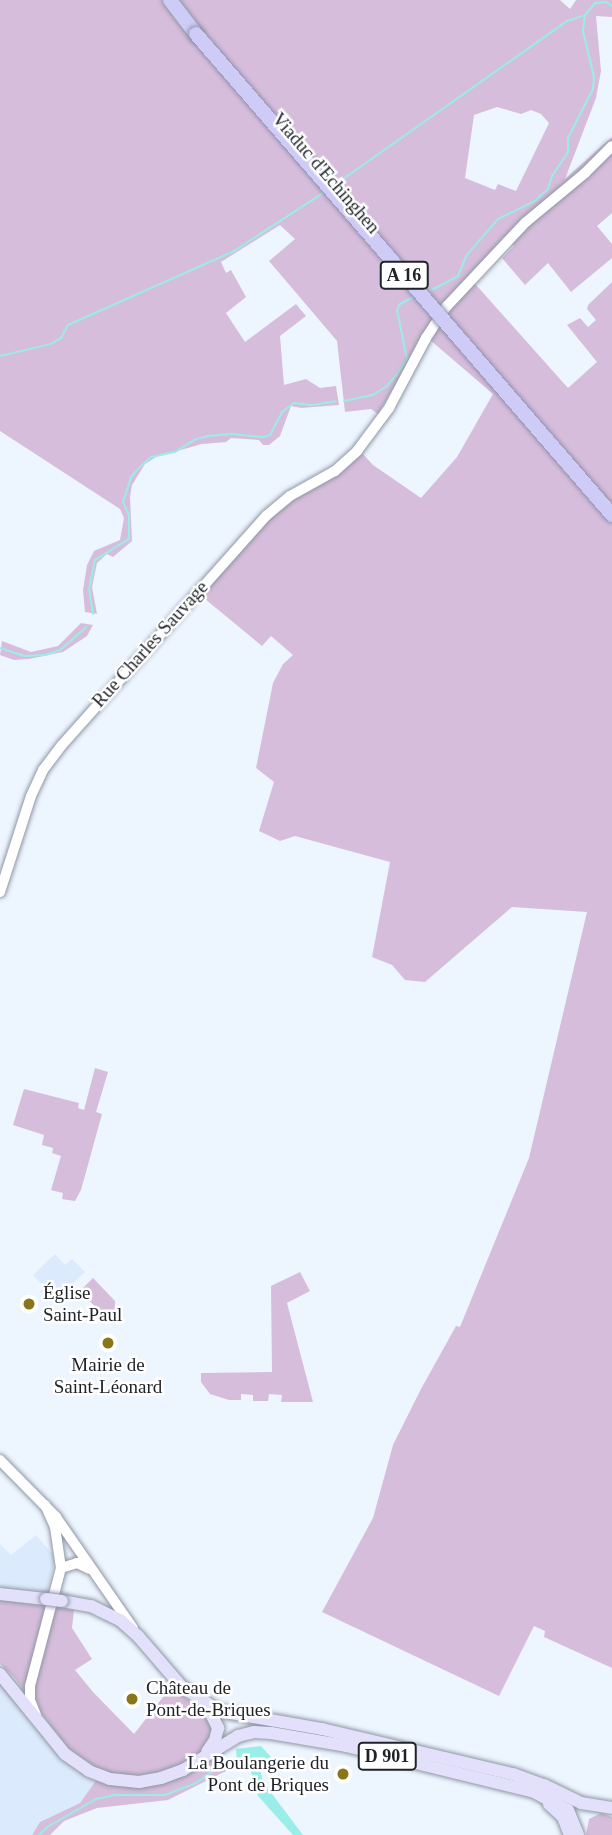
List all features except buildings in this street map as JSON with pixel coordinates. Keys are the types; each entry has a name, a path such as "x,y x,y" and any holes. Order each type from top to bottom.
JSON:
{"highway":[{"name":"Viaduc d'Echinghen","path":"170,0 195,34 612,515"},
{"name":"Viaduc d'Echinghen","path":"181,0 245,81 612,501"}],"main road":[{"name":"D 901","path":"0,1594 62,1601 106,1611 138,1636 177,1682 204,1704 216,1720 218,1728 214,1743 202,1758"},
{"name":"D 901","path":"0,1674 73,1761 93,1773 117,1780 139,1782 161,1779 238,1736 262,1726 335,1731 500,1771 532,1780 581,1803 596,1807"},
{"name":"D 901","path":"204,1704 262,1726 536,1793 563,1806 571,1814 575,1833"},
{"path":"575,1833 582,1816 596,1807 612,1808"}],"street":[{"name":"Rue Charles Sauvage","path":"0,892 31,796 43,770 62,745 266,516 290,496 335,471 363,444 389,408 446,306 526,222 585,173 612,146"},
{"path":"0,1460 45,1505 138,1636"},
{"path":"41,1723 29,1697 61,1567 55,1527 45,1505"},
{"path":"61,1567 80,1563 97,1576"},
{"path":"15,1691 36,1662"}],"shaded area":[{"path":"0,0 560,0 570,9 576,0 612,0 612,17 596,16 601,71 596,98 565,179 612,137 612,213 597,226 612,244 612,258 571,292 548,263 525,285 502,258 514,246 504,237 469,277 568,388 597,362 567,325 580,318 588,327 596,320 587,309 588,305 612,282 612,1668 544,1637 545,1631 534,1626 499,1696 322,1612 373,1518 393,1445 456,1326 460,1327 529,1158 587,912 512,907 425,982 405,980 392,965 372,957 390,862 295,836 280,841 259,831 274,782 256,768 273,683 283,664 293,655 271,636 262,646 199,594 289,499 362,453 373,465 421,498 457,457 493,394 422,333 378,414 371,409 345,412 337,341 269,261 295,239 280,225 221,262 226,273 231,270 246,297 226,313 245,342 296,304 306,316 280,336 284,385 306,379 320,388 336,386 339,405 301,408 291,406 280,436 269,445 263,445 259,440 231,438 226,442 202,444 156,457 145,464 132,485 132,541 113,557 107,554 97,563 92,587 97,614 85,612 83,590 87,565 94,551 120,540 124,518 120,509 0,431","holes":["497,107 521,114 531,110 541,114 549,123 516,191 498,184 495,190 465,178 474,115"]},
{"path":"81,623 93,625 87,636 63,652 14,660 0,655 2,641 31,652 58,646"},
{"path":"95,1068 108,1072 96,1112 102,1114 81,1190 75,1201 62,1199 63,1193 51,1190 61,1156 52,1153 53,1148 42,1145 44,1135 13,1125 24,1089 79,1103 78,1108 84,1110"},
{"path":"55,1254 65,1265 72,1259 85,1272 52,1303 40,1292 44,1287 33,1275"},
{"path":"300,1272 310,1291 287,1303 313,1402 281,1402 282,1395 269,1394 268,1401 253,1401 253,1395 241,1394 241,1400 229,1400 210,1394 201,1382 201,1373 272,1372 271,1286"},
{"path":"93,1278 115,1301 115,1312 107,1319 80,1291"},
{"path":"36,1535 55,1557 44,1606 0,1600 0,1544 11,1555"},
{"path":"0,1600 74,1610 72,1628 92,1659 75,1670 93,1692 134,1734 171,1687 203,1711 224,1754 226,1771 168,1800 97,1808 64,1821 50,1835 32,1835 40,1822 80,1803 102,1772 68,1748 13,1676 0,1664"},
{"path":"0,1664 13,1676 68,1748 102,1772 80,1803 40,1822 32,1835 0,1835"},
{"path":"261,1746 271,1757 259,1765 263,1782 303,1835 293,1835 258,1796 249,1765 237,1767 236,1749"},
{"path":"601,1813 612,1817 612,1835 586,1835 589,1819"}],"waterway":[{"path":"428,292 458,276 466,256 498,219 535,201 548,189 552,176 568,152 568,138 593,89 594,77 583,31 585,15 595,3 606,2 612,6"},
{"path":"336,184 567,21 585,15"},
{"path":"0,356 51,344 61,338 68,325 234,251 326,191"},
{"path":"344,401 373,395 387,386 398,373 407,359 397,310 400,304 416,296"},
{"path":"93,614 89,590 95,560 129,539 129,515 123,502 131,477 151,457 175,452 194,440 208,436 233,434 264,437 270,435 282,412 294,403 312,405 336,401"},
{"path":"0,648 24,656 45,655 60,650 86,627"},
{"path":"39,1835 49,1826 96,1799 115,1795 165,1795 196,1783 223,1764 239,1759"}],"place":[{"name":"Église Saint-Paul","path":"29,1304"},
{"name":"Mairie de Saint-Léonard","path":"108,1343"},
{"name":"Château de Pont-de-Briques","path":"132,1699"},
{"name":"La Boulangerie du Pont de Briques","path":"343,1774"}]}
